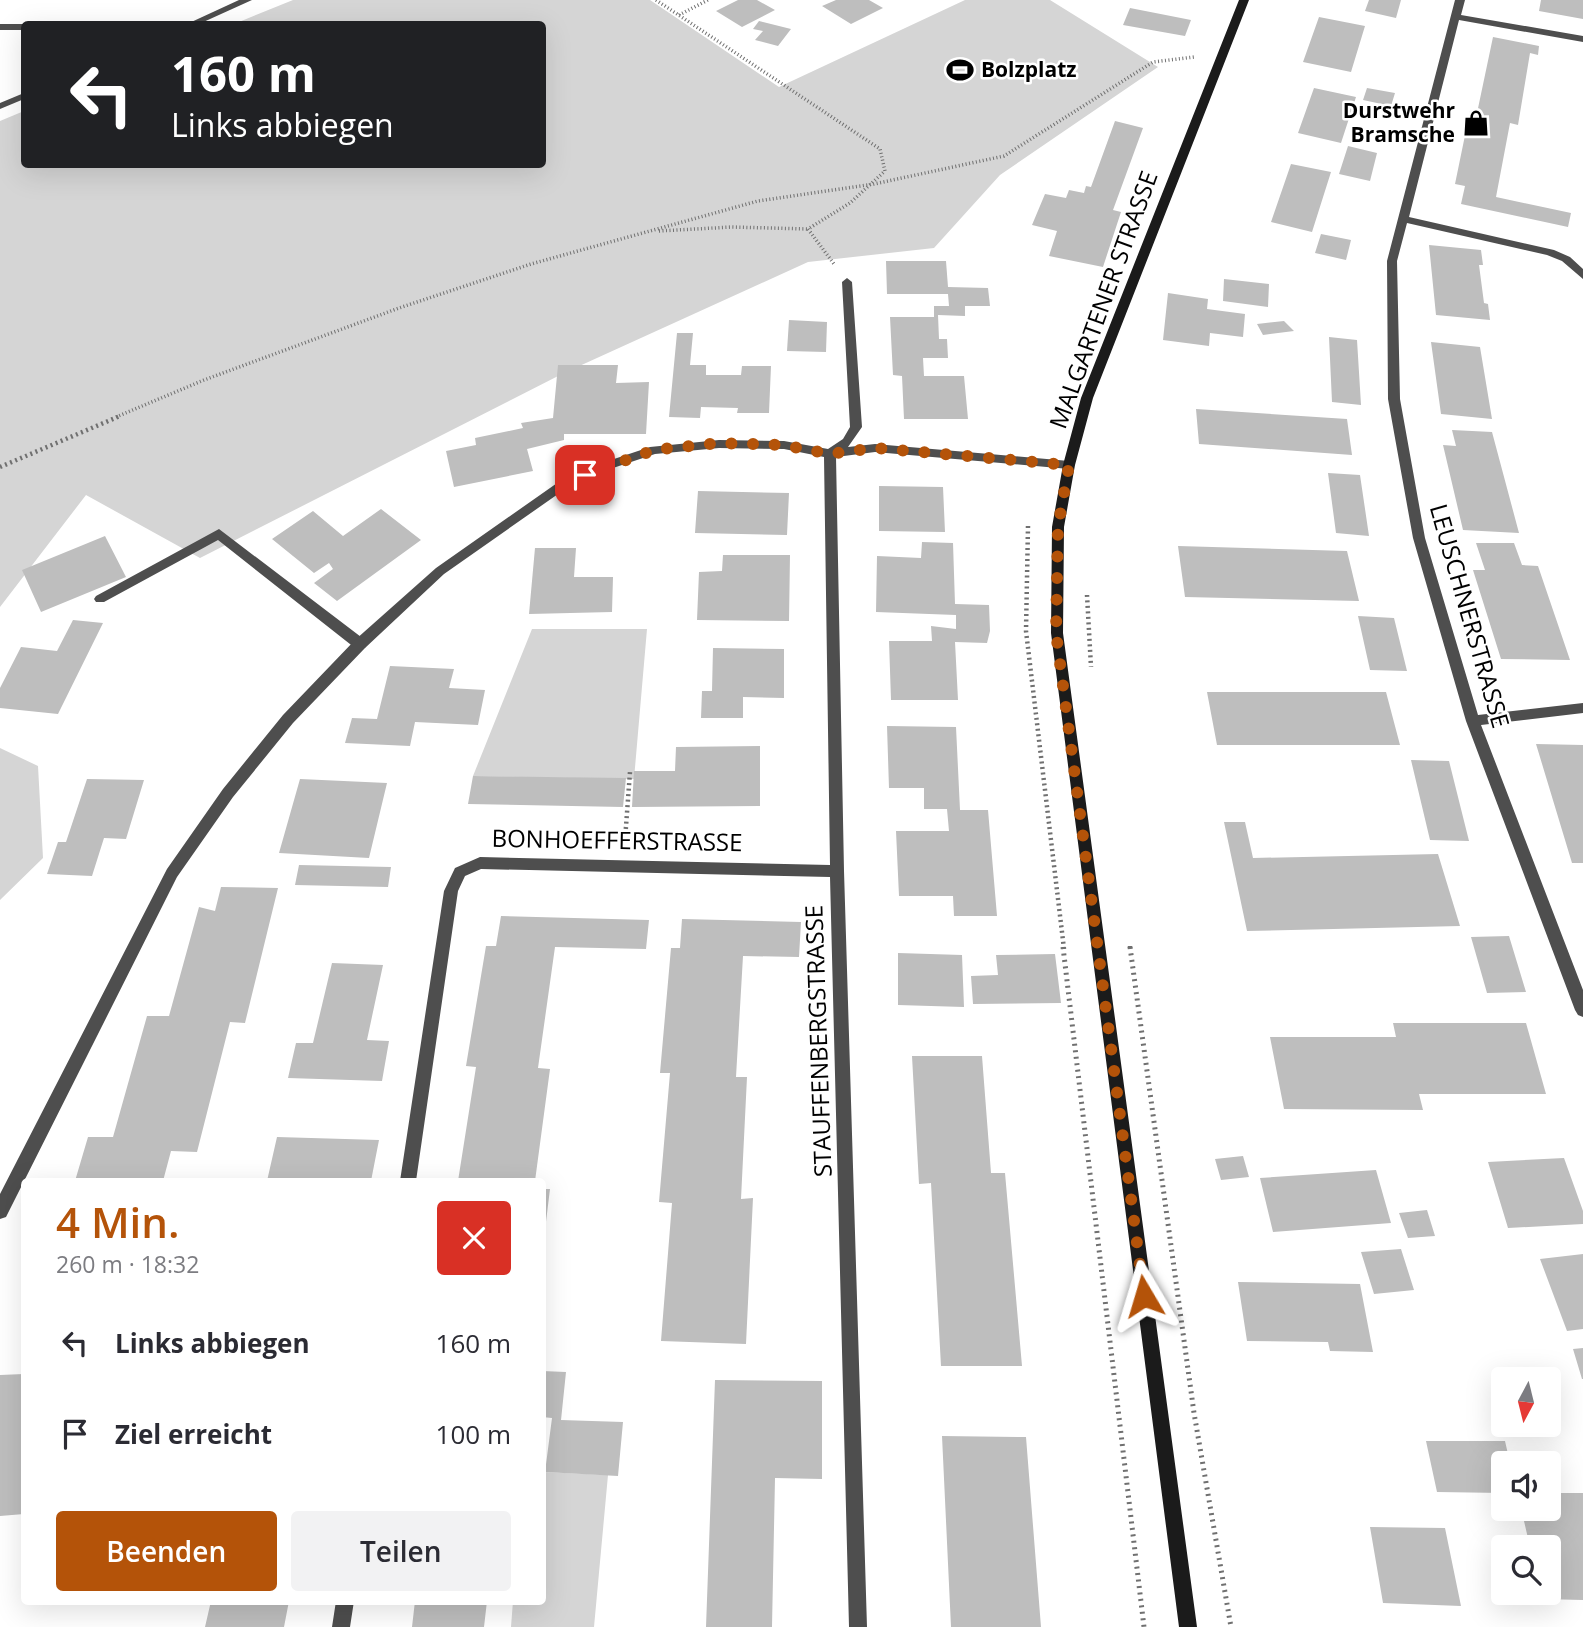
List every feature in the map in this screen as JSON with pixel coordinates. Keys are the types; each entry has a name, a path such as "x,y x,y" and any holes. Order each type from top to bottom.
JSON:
{"street":[{"path":"199,21 247,0"},
{"name":"MALGARTENER STRASSE","path":"1188,1627 1056,633 1058,527 1069,465 1087,398 1244,0"},
{"name":"LEUSCHNERSTRASSE","path":"1460,0 1392,261 1394,398 1419,538 1473,721 1583,1010"},
{"path":"1455,17 1583,39"},
{"path":"0,27 21,27"},
{"path":"0,106 21,97"},
{"path":"1403,219 1550,252 1566,259 1583,275"},
{"path":"830,454 847,442 856,427 847,282"},
{"path":"0,1211 172,873 228,793 288,719 360,644 440,571 564,484 654,450 719,443 783,445 830,454 875,448 1069,465"},
{"name":"STAUFFENBERGSTRASSE","path":"830,454 837,871 858,1627"},
{"path":"100,599 219,534 360,644"},
{"path":"1473,721 1583,708"},
{"name":"BONHOEFFERSTRASSE","path":"408,1178 451,891 460,872 480,863 837,871"},
{"path":"341,1627 344,1605"}],"path":[{"path":"646,232 732,227 808,229 856,201 885,171 880,149 656,0"},
{"path":"678,16 708,0"},
{"path":"0,467 204,380 386,313 531,264 758,201 874,184 1004,156 1153,62 1198,57 1219,61"},
{"path":"808,229 847,282"},
{"path":"1030,514 1026,541 1026,631 1144,1627"},
{"path":"1087,590 1092,672"},
{"path":"623,865 630,772"},
{"path":"1129,943 1194,1413 1231,1627"}],"shaded area":[{"path":"293,0 650,0 779,87 965,0 1050,0 1158,67 1000,175 934,248 808,262 564,373 200,558 86,495 0,607 0,121 21,112 21,168 546,168 546,21 241,21"},
{"path":"532,629 647,629 634,779 473,776"},
{"path":"0,748 38,766 43,858 0,900"},
{"path":"546,1472 608,1475 594,1627 511,1627 513,1605 546,1605"}],"building":[{"path":"738,0 757,0 775,10 742,27 716,11"},
{"path":"836,0 869,0 883,8 851,24 822,6"},
{"path":"1369,0 1401,0 1396,18 1365,11"},
{"path":"1541,0 1583,0 1583,19 1539,11"},
{"path":"1130,8 1191,20 1185,36 1123,25"},
{"path":"1319,17 1365,26 1351,72 1303,62"},
{"path":"759,21 791,29 778,46 755,40 763,31 753,29"},
{"path":"1493,37 1539,46 1538,55 1530,53 1518,125 1510,123 1496,197 1571,213 1568,227 1461,204 1465,186 1455,184 1470,111 1477,113"},
{"path":"1314,88 1356,97 1341,143 1298,133"},
{"path":"1367,88 1395,93 1391,106 1363,100"},
{"path":"1115,121 1143,128 1113,210 1121,212 1103,267 1049,256 1057,231 1032,225 1045,194 1066,198 1069,190 1084,193 1086,186 1091,187"},
{"path":"1348,146 1377,153 1370,181 1339,174"},
{"path":"1291,164 1331,172 1312,232 1271,222"},
{"path":"1321,234 1351,240 1346,260 1315,253"},
{"path":"1429,245 1481,250 1483,265 1479,265 1484,303 1488,304 1490,320 1436,315"},
{"path":"886,261 946,261 948,287 988,288 990,306 965,306 965,316 938,315 939,339 947,339 948,358 923,358 924,376 964,376 968,419 904,419 902,376 893,375 890,317 934,317 934,306 949,306 948,294 887,294"},
{"path":"1224,279 1269,284 1268,307 1223,301"},
{"path":"1168,293 1208,299 1207,309 1245,314 1243,337 1210,333 1209,346 1163,340"},
{"path":"789,320 827,322 826,352 787,351"},
{"path":"1284,321 1294,331 1263,335 1257,324"},
{"path":"677,333 693,333 690,365 706,365 706,375 741,375 742,366 771,366 769,413 737,413 738,408 701,407 700,418 669,417"},
{"path":"1329,337 1357,340 1361,405 1332,402"},
{"path":"1431,342 1480,347 1492,419 1441,414"},
{"path":"558,365 618,365 616,383 649,382 646,434 564,434 564,440 527,449 533,471 454,487 446,451 476,445 475,438 523,428 521,423 553,418"},
{"path":"1196,409 1347,419 1352,455 1199,444"},
{"path":"1452,430 1492,432 1519,533 1463,530 1443,445 1456,446"},
{"path":"1328,473 1360,475 1369,536 1336,533"},
{"path":"879,486 943,487 945,532 879,531"},
{"path":"698,491 789,493 787,535 695,533"},
{"path":"381,509 421,540 337,601 314,583 333,569 329,563 314,573 272,539 313,511 343,536"},
{"path":"105,536 126,577 41,612 22,570"},
{"path":"922,542 953,543 955,604 989,605 990,631 987,643 955,642 958,700 891,700 889,641 932,641 931,626 956,629 956,615 876,612 877,556 921,558"},
{"path":"1476,543 1514,543 1522,565 1538,566 1570,660 1501,659 1473,570 1485,570"},
{"path":"1178,546 1347,551 1359,601 1185,597"},
{"path":"535,548 576,548 574,577 613,577 612,612 529,614"},
{"path":"723,555 790,555 789,621 697,620 699,572 722,571"},
{"path":"1358,616 1394,618 1407,671 1370,670"},
{"path":"73,620 103,623 58,714 0,708 0,688 21,647 57,651"},
{"path":"713,648 784,649 784,698 743,697 743,718 701,718 702,691 712,691"},
{"path":"390,666 454,669 449,688 485,690 478,725 415,722 410,746 345,743 352,718 377,719"},
{"path":"1207,692 1386,692 1400,745 1217,745"},
{"path":"887,726 956,727 960,810 988,810 997,916 954,916 953,896 899,896 896,831 949,831 947,809 924,809 924,788 889,788"},
{"path":"1536,744 1583,745 1583,863 1572,863"},
{"path":"760,746 760,806 632,807 634,771 675,771 676,747"},
{"path":"1411,760 1449,761 1469,841 1430,840"},
{"path":"473,776 626,778 623,807 468,804"},
{"path":"87,779 144,780 126,839 104,838 92,876 47,874 58,842 66,842"},
{"path":"300,779 387,783 369,858 279,853"},
{"path":"1224,822 1245,822 1253,858 1438,854 1460,926 1247,931"},
{"path":"299,865 391,867 388,887 295,885"},
{"path":"221,887 278,888 245,1023 230,1022 197,1152 171,1151 164,1178 76,1178 88,1137 113,1137 147,1016 169,1016 199,907 215,911"},
{"path":"501,916 649,920 646,949 555,947 538,1068 550,1069 535,1178 458,1178 476,1067 466,1066 486,946 496,946"},
{"path":"682,919 801,922 799,957 743,956 736,1077 747,1077 741,1199 753,1198 746,1344 661,1341 672,1203 659,1202 670,1073 660,1073 671,948 680,948"},
{"path":"1509,936 1526,992 1487,993 1471,937"},
{"path":"898,953 962,955 964,1007 898,1005"},
{"path":"1055,954 1061,1003 973,1004 971,976 998,975 996,955"},
{"path":"332,963 383,965 367,1040 389,1041 382,1081 288,1078 296,1043 313,1043"},
{"path":"1393,1023 1526,1023 1546,1094 1419,1094 1423,1110 1284,1109 1270,1037 1396,1037"},
{"path":"912,1056 982,1056 991,1173 1005,1173 1022,1366 941,1366 931,1183 919,1184"},
{"path":"277,1137 379,1140 372,1178 268,1178"},
{"path":"1243,1156 1249,1177 1221,1180 1215,1159"},
{"path":"1564,1158 1583,1211 1583,1224 1508,1228 1488,1162"},
{"path":"1376,1170 1391,1223 1273,1232 1260,1178"},
{"path":"546,1189 550,1189 546,1222"},
{"path":"1427,1210 1435,1236 1408,1238 1399,1213"},
{"path":"1401,1249 1414,1290 1374,1294 1361,1252"},
{"path":"1583,1254 1583,1329 1567,1331 1540,1259"},
{"path":"1238,1282 1360,1284 1373,1352 1330,1351 1328,1342 1247,1341"},
{"path":"1583,1348 1583,1379 1582,1379 1573,1349"},
{"path":"546,1371 566,1372 561,1420 623,1422 618,1476 546,1472 552,1418 546,1417"},
{"path":"21,1374 21,1514 0,1516 0,1375"},
{"path":"715,1380 822,1381 822,1479 775,1478 772,1627 706,1627"},
{"path":"942,1436 1026,1437 1041,1627 951,1627"},
{"path":"1426,1441 1505,1441 1507,1451 1491,1451 1491,1493 1437,1492"},
{"path":"1561,1493 1583,1493 1583,1600 1561,1599 1561,1535 1527,1535 1524,1521 1561,1521"},
{"path":"1370,1527 1445,1528 1461,1606 1383,1603"},
{"path":"210,1605 288,1605 284,1627 205,1627"},
{"path":"415,1605 487,1605 484,1627 412,1627"}],"place":[{"name":"Bolzplatz","path":"960,70"},
{"name":"Durstwehr Bramsche","path":"1476,123"}],"route":[{"path":"585,475 654,450 719,443 783,445 830,454 875,448 1039,460 1069,465 1058,527 1056,633 1144,1296"}]}
